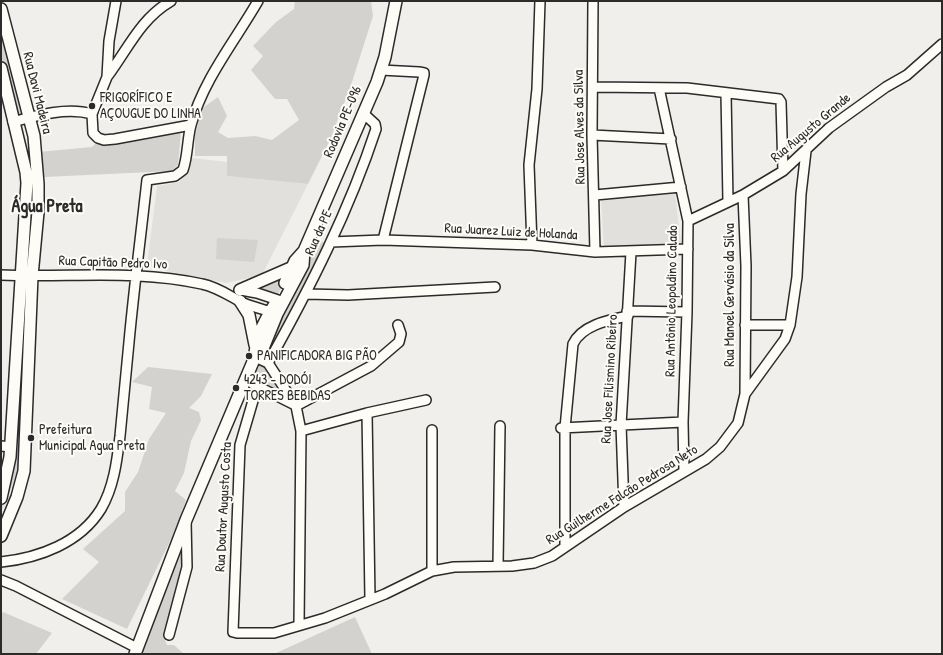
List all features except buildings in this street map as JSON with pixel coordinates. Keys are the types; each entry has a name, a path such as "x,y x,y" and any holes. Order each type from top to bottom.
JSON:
{"main road":[{"name":"Rodovia PE-096","path":"304,251 381,70 391,32 396,1"},
{"name":"Rua Davi Madeira","path":"1,9 29,117 36,154 38,184 38,212 32,276 24,471 17,497 1,536"},
{"name":"Rua Davi Madeira","path":"1,68 26,172 27,183 6,446 8,470 1,498"},
{"path":"136,651 186,520 247,381 262,325 274,313 293,267 304,251"},
{"path":"280,301 303,265 304,251"},
{"path":"240,290 293,267"},
{"path":"240,301 249,315 255,351"}],"street":[{"path":"107,77 109,41 116,1"},
{"path":"171,1 150,16 138,29 107,77 92,114 93,133 98,138 104,140 115,140 191,125"},
{"path":"1,562 38,555 67,543 89,526 107,498 117,455 147,180 165,178 180,174 185,165 191,125 214,72 258,1"},
{"path":"532,246 529,165 537,89 540,1"},
{"name":"Rua Jose Alves da Silva","path":"593,1 592,135 595,195 595,252"},
{"name":"Rua Augusto Grande","path":"688,221 743,195 784,171 829,128 886,87 906,75 942,44"},
{"path":"381,70 424,73 383,240"},
{"path":"592,86 687,88 779,99 781,102 784,171"},
{"name":"Rua Antônio Leopoldino Calado","path":"659,88 688,221 687,312 683,422 684,471"},
{"path":"726,93 728,202"},
{"path":"13,122 29,117 79,111 92,114"},
{"name":"Rua da PE","path":"268,363 306,294 331,242 365,162 376,129 375,124 363,113"},
{"path":"592,135 671,139"},
{"name":"Rua Guilherme Falcão Pedrosa Neto","path":"232,632 274,633 325,618 397,588 432,570 454,566 512,566 534,564 552,556 624,507 706,459 720,447 738,423 745,394 785,339 790,325 797,277 801,194 806,151"},
{"path":"595,195 681,187"},
{"name":"Rua Manoel Gervásio da Silva","path":"743,195 746,324 745,394"},
{"name":"Rua Juarez Luiz de Holanda","path":"331,242 383,240 532,246 595,252 688,249"},
{"name":"Rua Jose Filismino Ribeiro","path":"624,507 621,426 631,252"},
{"name":"Rua Capitão Pedro Ivo","path":"1,275 32,276 94,274 137,276 185,281 204,284 223,291 240,301 274,313"},
{"path":"306,294 348,295 495,287"},
{"name":"Rua Capitão Pedro Ivo","path":"223,291 252,291 280,301"},
{"path":"565,547 563,428 573,344 575,339 595,325 627,314 687,312"},
{"path":"746,324 790,325"},
{"path":"296,406 371,366 399,342 401,334 398,325"},
{"path":"255,351 268,363 296,406 301,431 299,625"},
{"path":"247,381 296,406"},
{"name":"Rua Doutor Augusto Costa","path":"232,632 240,445 257,387"},
{"path":"301,431 367,413 426,400"},
{"path":"367,413 370,600"},
{"path":"563,428 683,422"},
{"path":"498,565 500,426"},
{"path":"432,430 432,570"},
{"path":"169,635 187,567 186,520"},
{"path":"1,580 16,586 136,651"}],"shaded area":[{"path":"295,1 371,1 373,16 351,85 330,140 308,184 227,176 227,156 195,156 195,135 204,107 218,97 227,116 218,132 228,138 255,136 272,140 299,120 287,99 275,99 251,70 263,56 253,46 276,22 294,9"},
{"path":"1,20 27,116 15,118 1,60"},
{"path":"181,131 178,165 172,171 45,177 38,173 38,152 92,147 97,142"},
{"path":"192,158 227,162 228,176 308,184 262,275 226,283 157,269 147,265 157,186 180,182"},
{"path":"675,194 681,243 604,247 601,199"},
{"path":"217,238 258,240 254,262 216,259"},
{"path":"317,239 327,244 274,350 268,347"},
{"path":"289,272 275,300 267,291 253,286"},
{"path":"28,279 18,467 1,512 1,488 6,466 17,280"},
{"path":"261,362 268,366 284,392 283,395 252,380"},
{"path":"148,367 212,374 201,396 189,408 199,412 201,420 191,441 184,473 175,491 186,500 172,537 127,629 62,599 99,562 83,549 125,511 125,492 138,472 149,439 166,413 149,409 152,387 132,382"},
{"path":"182,542 181,566 165,641 167,645 174,645 184,654 135,654"},
{"path":"3,612 52,633 36,654 1,654 1,616"},
{"path":"355,617 372,654 274,654"}],"place":[{"name":"FRIGORÍFICO E AÇOUGUE DO LINHA","path":"92,106"},
{"name":"PANIFICADORA BIG PÃO","path":"249,356"},
{"name":"4243 - DODÓI TORRES BEBIDAS","path":"236,388"},
{"name":"Prefeitura Municipal Agua Preta","path":"31,438"}],"district":[{"name":"Água Preta","path":"47,207"}]}
